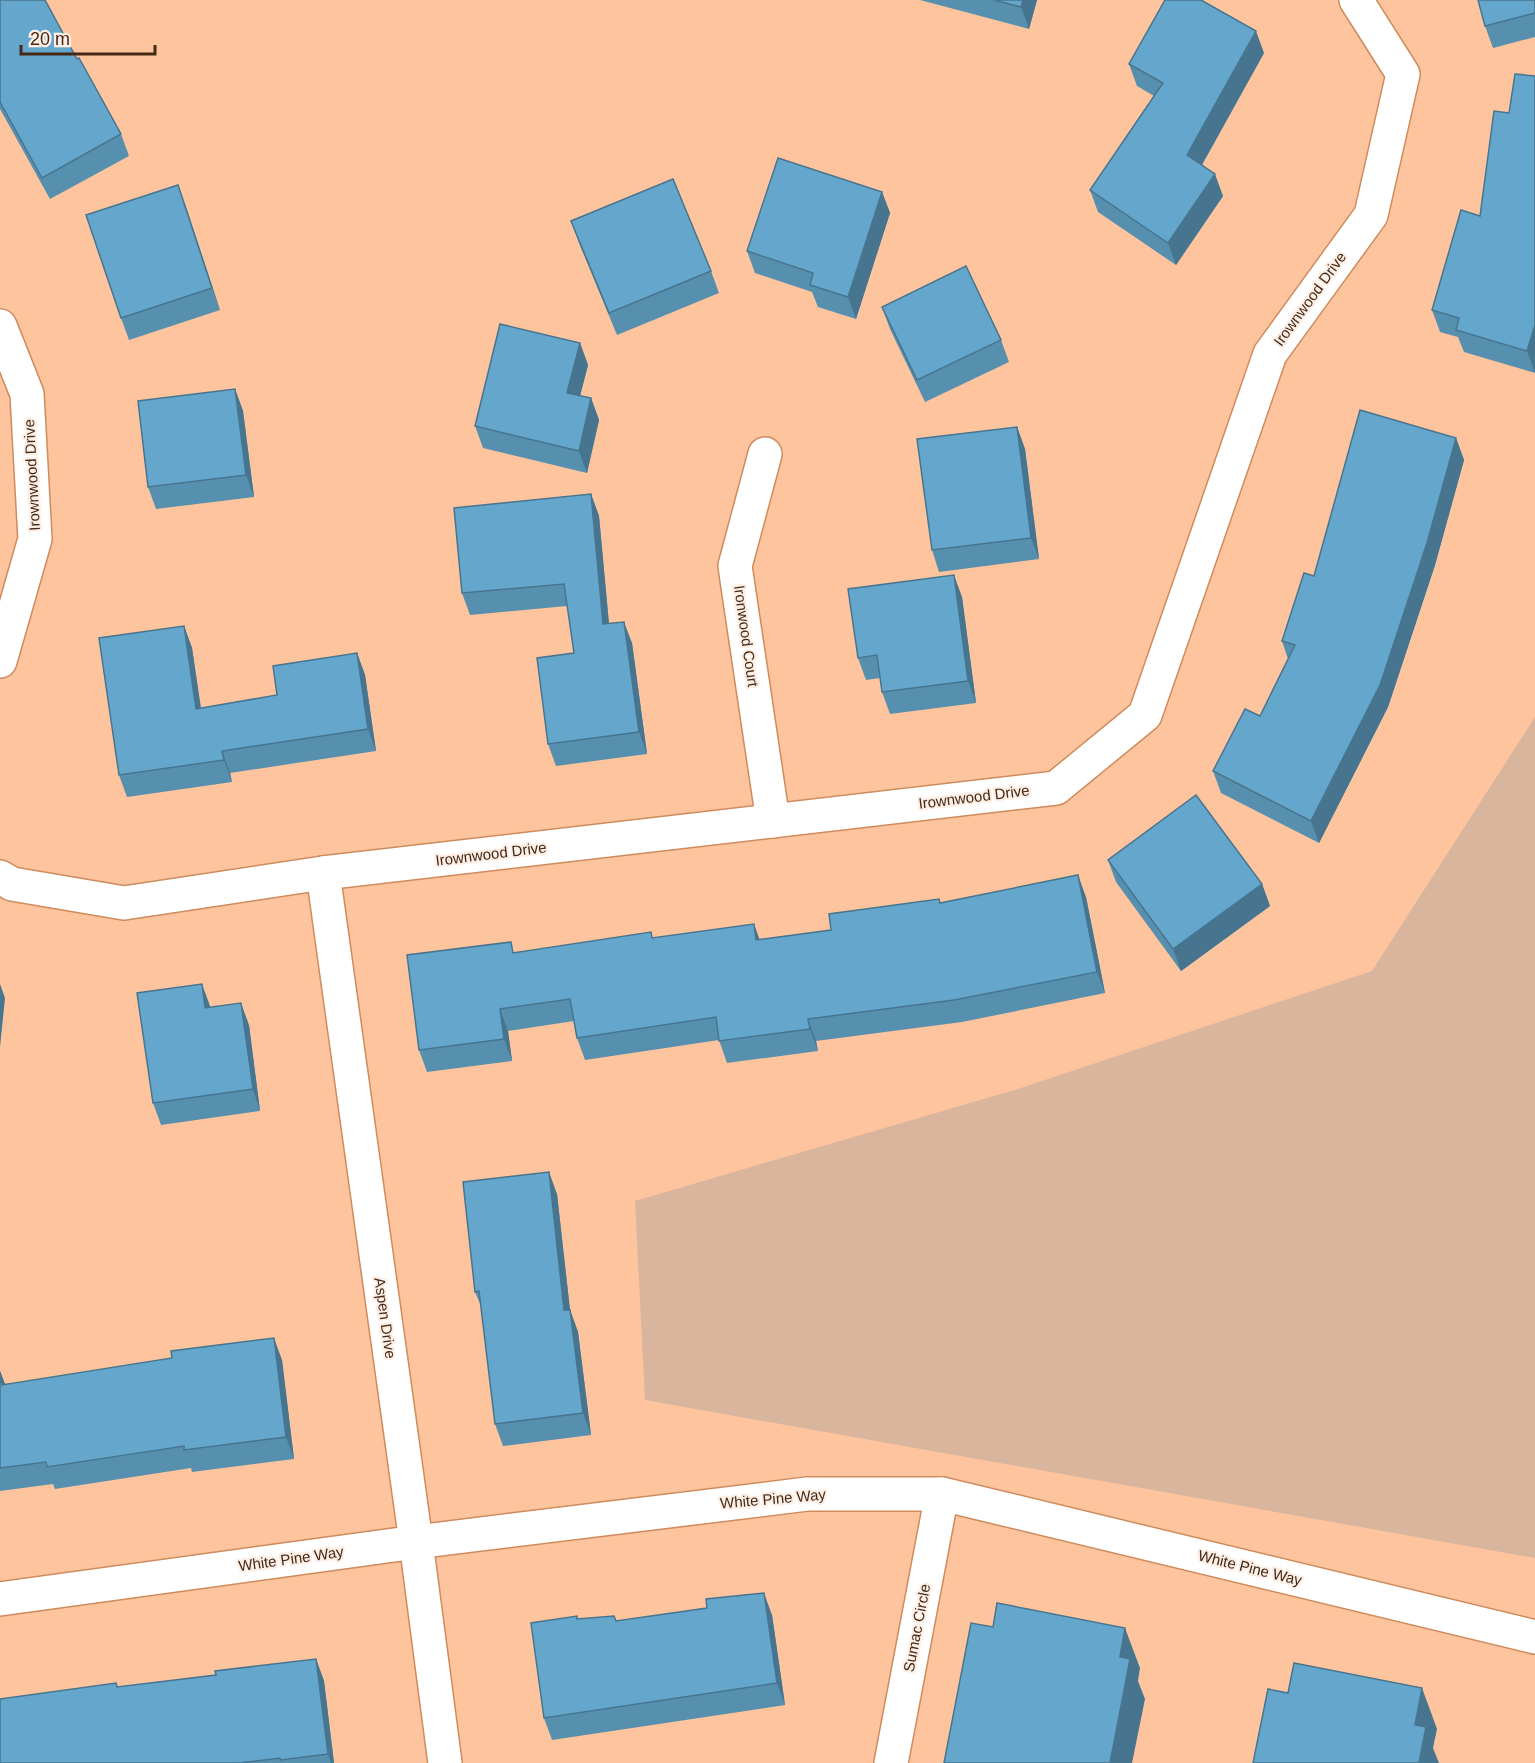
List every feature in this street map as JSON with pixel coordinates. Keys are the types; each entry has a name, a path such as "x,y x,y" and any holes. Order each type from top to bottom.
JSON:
{"street":[{"name":"Irownwood Drive","path":"0,877 12,884 124,903 323,873 1056,788 1145,715 1270,354 1371,215 1403,74 1356,0"},
{"name":"Irownwood Drive","path":"0,326 27,394 36,539 0,661"},
{"name":"Ironwood Court","path":"765,454 735,566 773,821"},
{"name":"Aspen Drive","path":"323,873 445,1763"},
{"name":"White Pine Way","path":"0,1599 416,1542 807,1494 942,1494 1535,1637"},
{"name":"Sumac Circle","path":"891,1763 942,1494"}],"shaded area":[{"path":"1535,717 1535,1558 645,1400 635,1201 1018,1089 1372,971"}],"building":[{"path":"0,0 45,0 121,134 42,178 0,102"},
{"path":"994,0 1023,0 1021,7"},
{"path":"1165,0 1201,0 1256,31 1187,155 1215,174 1168,243 1090,190 1163,83 1129,64"},
{"path":"1478,0 1535,0 1535,13 1485,26"},
{"path":"1515,74 1535,76 1535,325 1527,351 1456,330 1459,318 1432,310 1461,210 1480,216 1494,111 1509,113"},
{"path":"778,158 882,192 848,297 810,285 813,273 747,251"},
{"path":"673,179 711,271 609,313 571,221"},
{"path":"178,185 212,288 121,318 86,215"},
{"path":"966,266 1001,340 917,380 882,307"},
{"path":"500,324 580,343 567,393 591,398 579,451 475,426"},
{"path":"235,389 246,475 148,487 138,401"},
{"path":"1360,410 1456,438 1427,543 1380,685 1311,821 1213,771 1245,709 1260,716 1295,645 1282,641 1304,573 1314,576"},
{"path":"1017,427 1031,538 932,550 917,439"},
{"path":"591,494 603,624 624,622 639,732 548,744 537,658 574,653 564,584 462,593 454,508"},
{"path":"954,575 968,681 882,692 877,655 858,658 848,589"},
{"path":"184,626 196,709 277,695 273,666 357,653 368,729 222,751 224,760 119,775 99,638"},
{"path":"1196,795 1262,884 1173,949 1108,860"},
{"path":"1078,875 1097,972 954,1000 808,1019 810,1029 719,1041 716,1017 577,1038 570,999 500,1009 504,1039 419,1050 407,955 511,942 513,953 651,932 652,938 754,924 756,940 831,930 829,914 939,899 940,903"},
{"path":"202,984 205,1008 241,1003 253,1089 153,1103 137,993"},
{"path":"549,1172 564,1310 570,1310 583,1413 495,1424 479,1291 475,1292 463,1182"},
{"path":"274,1338 286,1437 184,1450 184,1446 47,1467 46,1462 0,1468 0,1372 2,1385 172,1358 171,1351"},
{"path":"764,1593 777,1683 544,1718 531,1623 577,1616 577,1619 614,1616 616,1621 707,1608 706,1599"},
{"path":"997,1603 1125,1628 1120,1657 1130,1659 1110,1763 944,1763 971,1623 993,1627"},
{"path":"316,1659 328,1754 239,1763 0,1763 0,1699 116,1683 117,1687 216,1675 215,1671"},
{"path":"1294,1663 1422,1688 1415,1725 1426,1727 1419,1763 1253,1763 1268,1689 1288,1693"}]}
